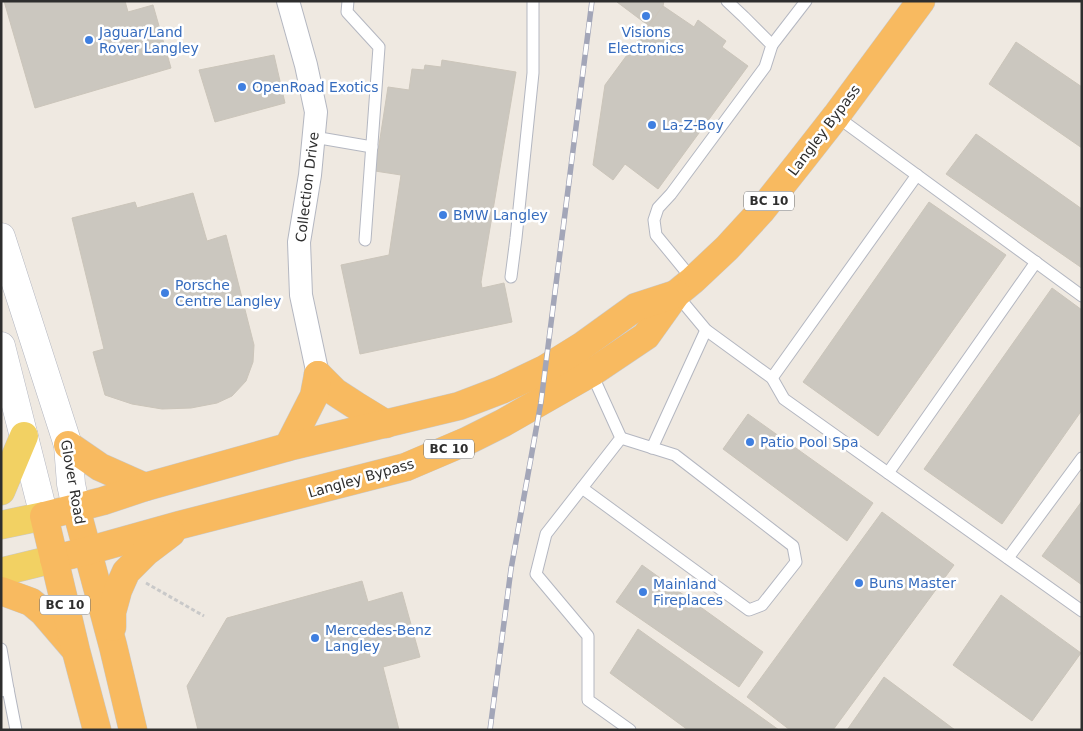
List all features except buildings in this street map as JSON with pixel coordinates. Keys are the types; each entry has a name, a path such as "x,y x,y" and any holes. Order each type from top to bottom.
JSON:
{"highway":[{"name":"Langley Bypass","path":"54,559 406,467 467,441 503,423 592,372 646,336 685,287 727,248 760,211 836,116 921,1"},
{"name":"Langley Bypass","path":"44,516 104,501 145,487 288,447 459,406 501,390 545,369 582,346 636,307 685,287"},
{"path":"318,375 335,392 386,424"},
{"path":"288,447 314,396 318,375"},
{"path":"68,445 100,467 145,487"},
{"name":"Glover Road","path":"76,508 133,730"},
{"name":"BC 10","path":"44,516 93,729"},
{"path":"112,646 112,612 118,590 126,572 146,552 180,525"},
{"path":"1,592 31,602 43,612 76,651"}],"main road":[{"name":"Glover Road","path":"1,237 68,445 71,484 76,508"},
{"path":"1,346 44,516"},
{"path":"1,491 24,436"},
{"name":"Langley Bypass","path":"1,525 44,516"},
{"name":"Langley Bypass","path":"1,572 54,559"}],"street":[{"name":"Collection Drive","path":"288,1 306,65 316,112 310,174 299,242 301,295 318,375"}],"lane":[{"path":"348,1 347,12 379,47 366,240"},
{"path":"511,277 533,73 533,1"},
{"path":"727,1 772,45"},
{"path":"806,1 772,45 765,67 671,194 658,208 654,220 656,235 706,330 772,378 784,399 1082,611"},
{"path":"836,116 1082,296"},
{"path":"314,137 372,147"},
{"path":"772,378 917,175"},
{"path":"888,472 1036,262"},
{"path":"652,448 706,330"},
{"path":"582,488 749,610 762,605 796,562 794,546 675,455 621,438 592,372"},
{"path":"621,438 546,534 536,574 588,636 588,700 630,730"},
{"path":"1008,558 1082,458"},
{"path":"1,649 4,690 16,730"}],"path":[{"path":"142,581 204,616"}],"railway":[{"path":"490,730 511,569 541,402 592,1"}],"place":[{"name":"Visions Electronics","path":"646,16"},
{"name":"Jaguar/Land Rover Langley","path":"89,40"},
{"name":"OpenRoad Exotics","path":"242,87"},
{"name":"La-Z-Boy","path":"652,125"},
{"name":"BMW Langley","path":"443,215"},
{"name":"Porsche Centre Langley","path":"165,293"},
{"name":"Patio Pool Spa","path":"750,442"},
{"name":"Buns Master","path":"859,583"},
{"name":"Mainland Fireplaces","path":"643,592"},
{"name":"Mercedes-Benz Langley","path":"315,638"}]}
